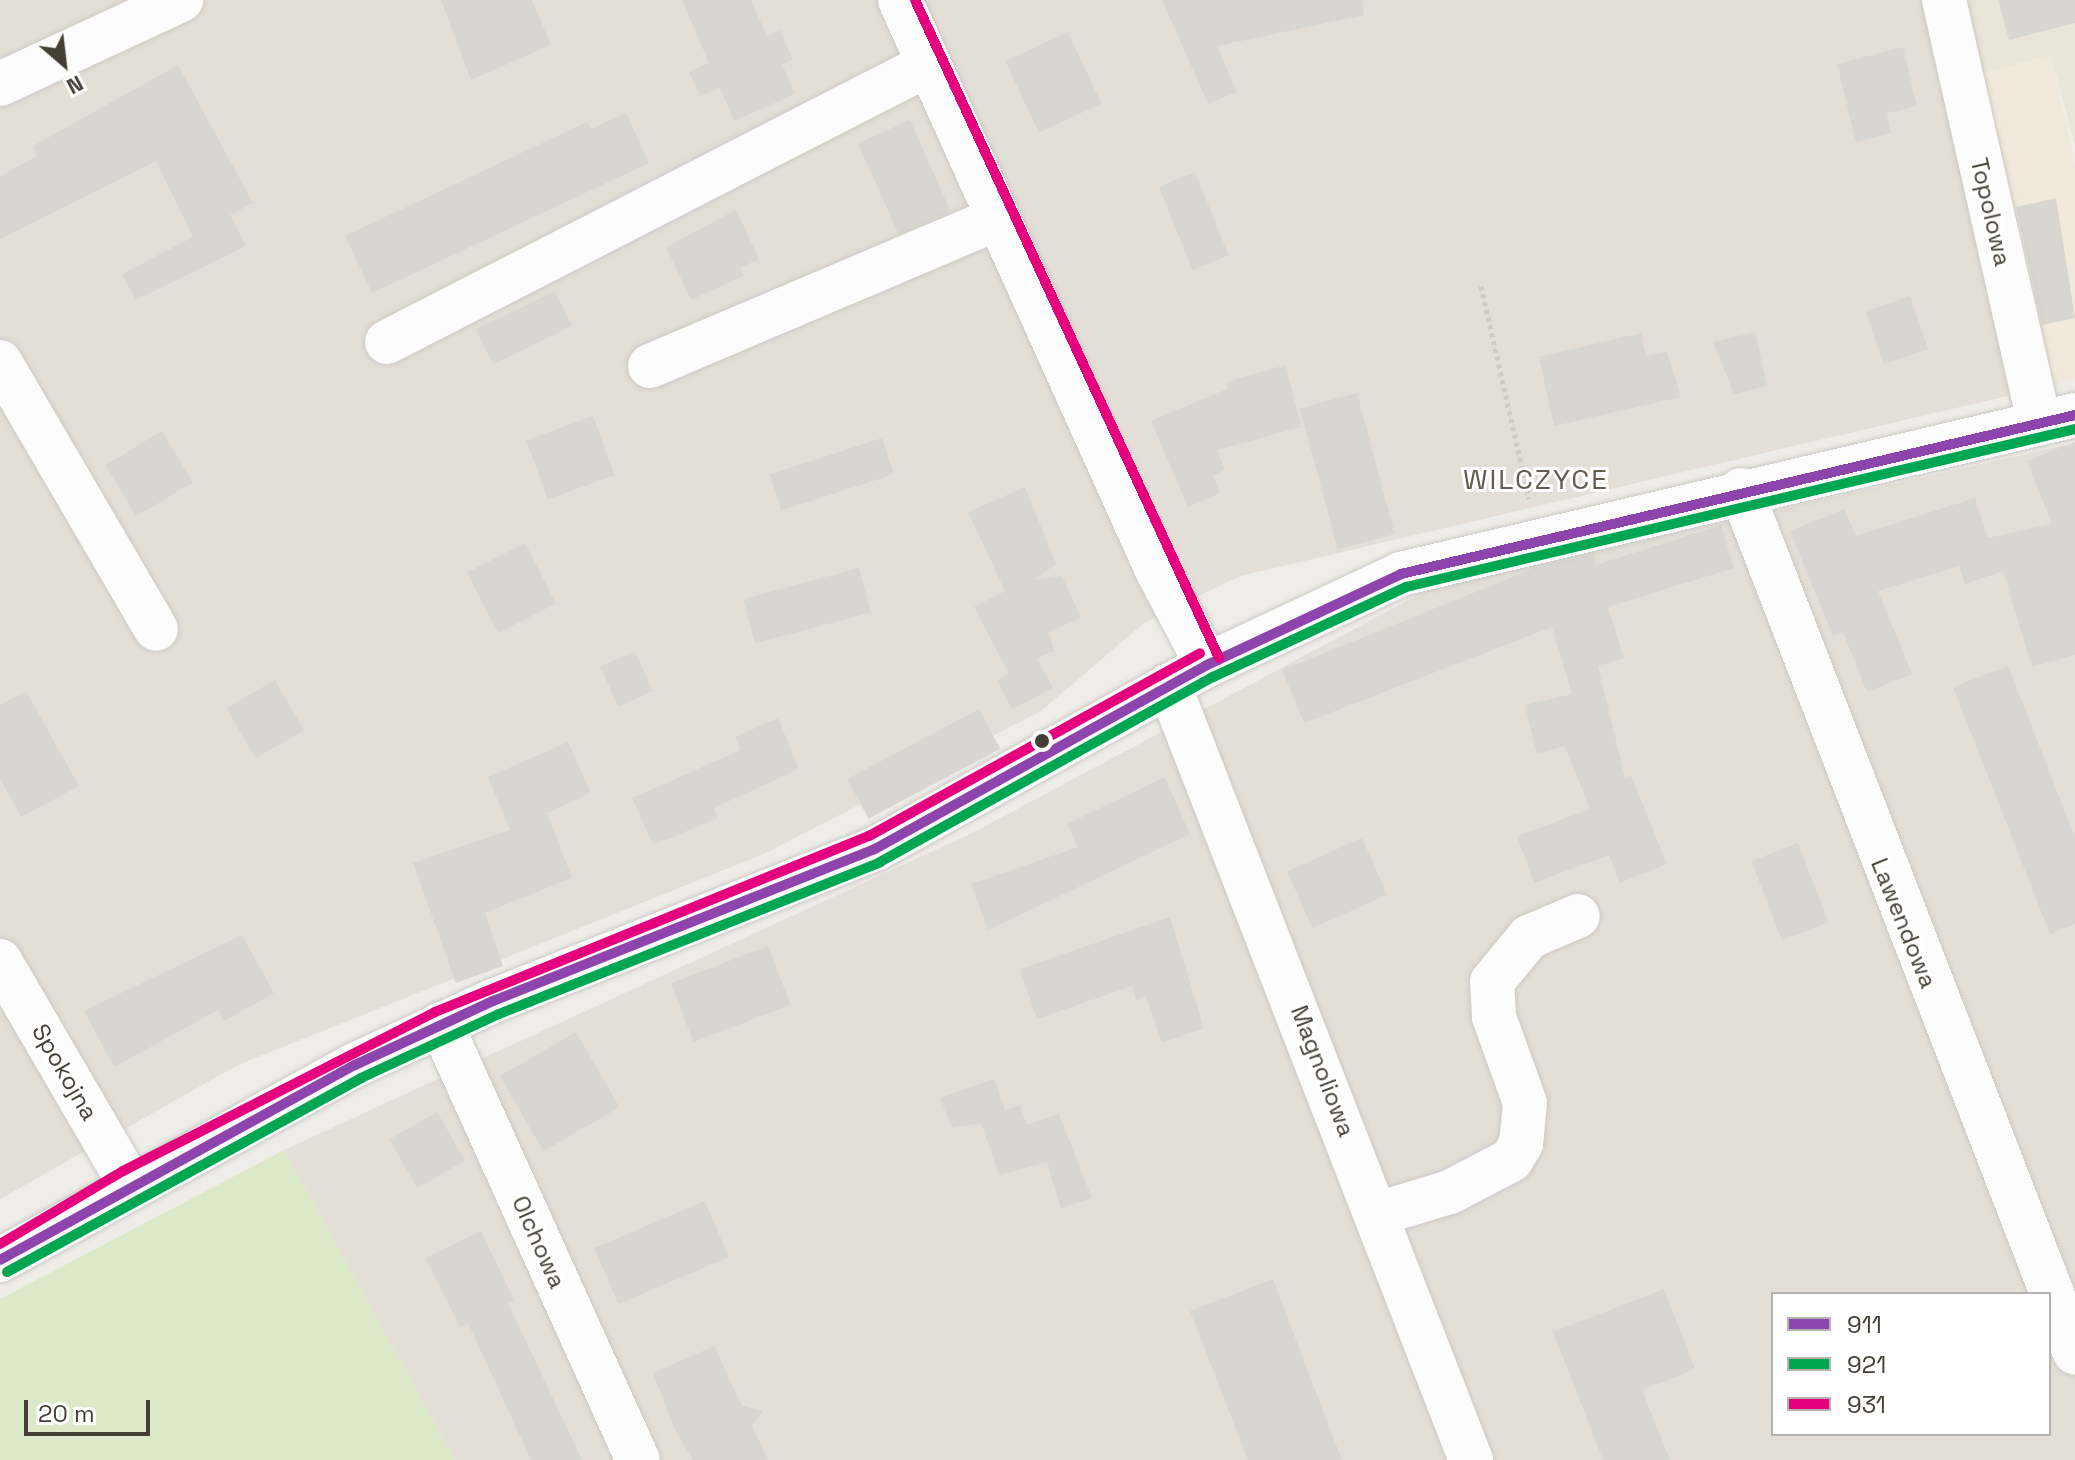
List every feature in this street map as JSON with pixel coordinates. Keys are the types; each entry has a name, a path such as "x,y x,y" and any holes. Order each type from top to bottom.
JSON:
{"street":[{"path":"0,84 181,0"},
{"name":"Topolowa","path":"1944,0 2057,419"},
{"path":"908,3 929,64 998,218 1207,665"},
{"path":"387,342 929,64"},
{"path":"650,366 998,218"},
{"path":"0,362 156,629"},
{"path":"0,1260 129,1183 441,1024 875,849 1207,665 1401,574 1538,537 2057,419"},
{"name":"Lawendowa","path":"1741,490 2075,1353"},
{"name":"Magnoliowa","path":"1169,685 1471,1460"},
{"path":"1377,1214 1450,1192 1511,1160 1521,1144 1525,1103 1494,1017 1492,982 1529,937 1578,916"},
{"name":"Spokojna","path":"0,961 129,1183"},
{"name":"Olchowa","path":"441,1024 638,1460"}],"path":[{"path":"1481,286 1538,537"}],"shaded area":[{"path":"0,0 1926,0 2016,394 1240,576 1144,623 1041,711 764,854 238,1065 0,1199"},
{"path":"1957,0 2075,0 2075,145 2051,55 1974,75"},
{"path":"2051,55 2075,166 2075,379 2042,387 1974,75"},
{"path":"2075,443 2075,1460 455,1460 284,1150 974,832 1431,588"}],"green space":[{"path":"284,1150 455,1460 0,1460 0,1299"}],"building":[{"path":"441,0 532,0 551,45 471,80"},
{"path":"682,0 751,0 767,36 780,30 793,60 782,64 795,94 734,121 720,88 700,96 689,72 709,63"},
{"path":"1162,0 1362,0 1364,15 1217,46 1237,92 1208,104"},
{"path":"1998,0 2075,0 2075,23 2009,40"},
{"path":"1068,32 1101,104 1039,133 1005,61"},
{"path":"1903,47 1917,106 1887,113 1891,133 1856,142 1837,64"},
{"path":"178,65 253,203 230,215 246,246 136,300 122,274 193,237 156,161 0,239 0,176 37,156 33,146"},
{"path":"626,113 649,163 372,293 345,236 587,122 591,129"},
{"path":"910,120 951,211 899,235 858,143"},
{"path":"1195,172 1229,255 1193,270 1159,187"},
{"path":"2056,198 2075,318 2042,325 2016,207"},
{"path":"736,210 759,259 740,268 743,276 691,300 666,247"},
{"path":"555,291 572,326 493,365 476,330"},
{"path":"1910,296 1928,349 1884,364 1866,311"},
{"path":"1755,332 1767,386 1734,394 1713,342"},
{"path":"1641,333 1646,356 1667,352 1681,397 1554,426 1539,357"},
{"path":"1286,365 1301,427 1217,450 1225,470 1213,476 1220,493 1188,507 1151,421 1227,389 1226,382"},
{"path":"1357,393 1395,534 1338,549 1300,408"},
{"path":"593,416 615,475 548,499 526,440"},
{"path":"162,431 193,482 136,516 105,465"},
{"path":"882,438 894,474 782,511 770,474"},
{"path":"2075,442 2075,655 2032,667 2003,571 1965,584 1959,566 1878,591 1912,674 1867,692 1843,632 1833,636 1790,531 1844,509 1856,536 1975,498 1988,538 2052,524 2027,461"},
{"path":"1025,487 1056,564 1034,580 1062,576 1081,618 1049,632 1054,651 1037,658 1028,642 1053,688 1012,709 997,680 1009,674 974,607 1005,591 968,512"},
{"path":"1721,525 1734,568 1608,607 1624,658 1598,666 1625,778 1631,775 1667,864 1620,883 1609,855 1534,883 1517,836 1590,809 1565,746 1537,754 1525,705 1572,694 1552,627 1304,723 1282,670 1535,568 1593,554 1596,565"},
{"path":"525,543 556,604 498,633 467,573"},
{"path":"859,568 871,612 755,643 743,599"},
{"path":"635,651 653,691 618,707 600,666"},
{"path":"2008,666 2075,837 2075,924 2050,934 1953,687"},
{"path":"275,680 304,730 256,758 227,708"},
{"path":"26,691 79,786 21,817 0,778 0,705"},
{"path":"979,709 1000,749 869,819 847,779"},
{"path":"778,718 799,769 714,808 718,818 653,845 632,798 741,750 735,737"},
{"path":"568,742 591,793 547,813 572,878 485,913 503,966 456,983 413,863 510,830 488,777"},
{"path":"1165,777 1190,834 988,930 971,884 1078,847 1067,824"},
{"path":"1362,838 1387,895 1312,928 1287,871"},
{"path":"1798,843 1828,922 1782,940 1751,861"},
{"path":"1170,917 1204,1028 1162,1043 1146,996 1136,1000 1132,986 1037,1019 1020,969"},
{"path":"242,935 274,993 225,1021 218,1010 114,1067 84,1011"},
{"path":"768,946 791,1005 693,1042 671,983"},
{"path":"576,1032 620,1107 543,1151 500,1076"},
{"path":"994,1079 1005,1110 1020,1105 1027,1125 1059,1114 1092,1198 1061,1208 1047,1163 1059,1159 999,1175 981,1123 952,1128 940,1098"},
{"path":"437,1112 465,1160 417,1188 389,1140"},
{"path":"705,1201 729,1257 618,1304 595,1248"},
{"path":"481,1231 514,1300 508,1303 582,1460 531,1460 468,1323 460,1327 425,1258"},
{"path":"1273,1279 1342,1460 1248,1460 1190,1311"},
{"path":"1664,1289 1695,1369 1642,1390 1670,1460 1603,1460 1553,1332"},
{"path":"714,1346 742,1406 763,1411 752,1426 768,1460 693,1460 676,1432 653,1373"}],"transit line":[{"name":"931","path":"915,0 1219,658"},
{"name":"911","path":"0,1260 355,1065 493,1001 875,849 1207,665 1401,574 2075,415"},
{"name":"921","path":"7,1272 361,1078 499,1014 880,862 1213,677 1406,587 2075,429"},
{"name":"931","path":"0,1244 123,1171 435,1012 869,836 1200,653"}],"district":[{"name":"WILCZYCE","path":"1536,479"}]}
